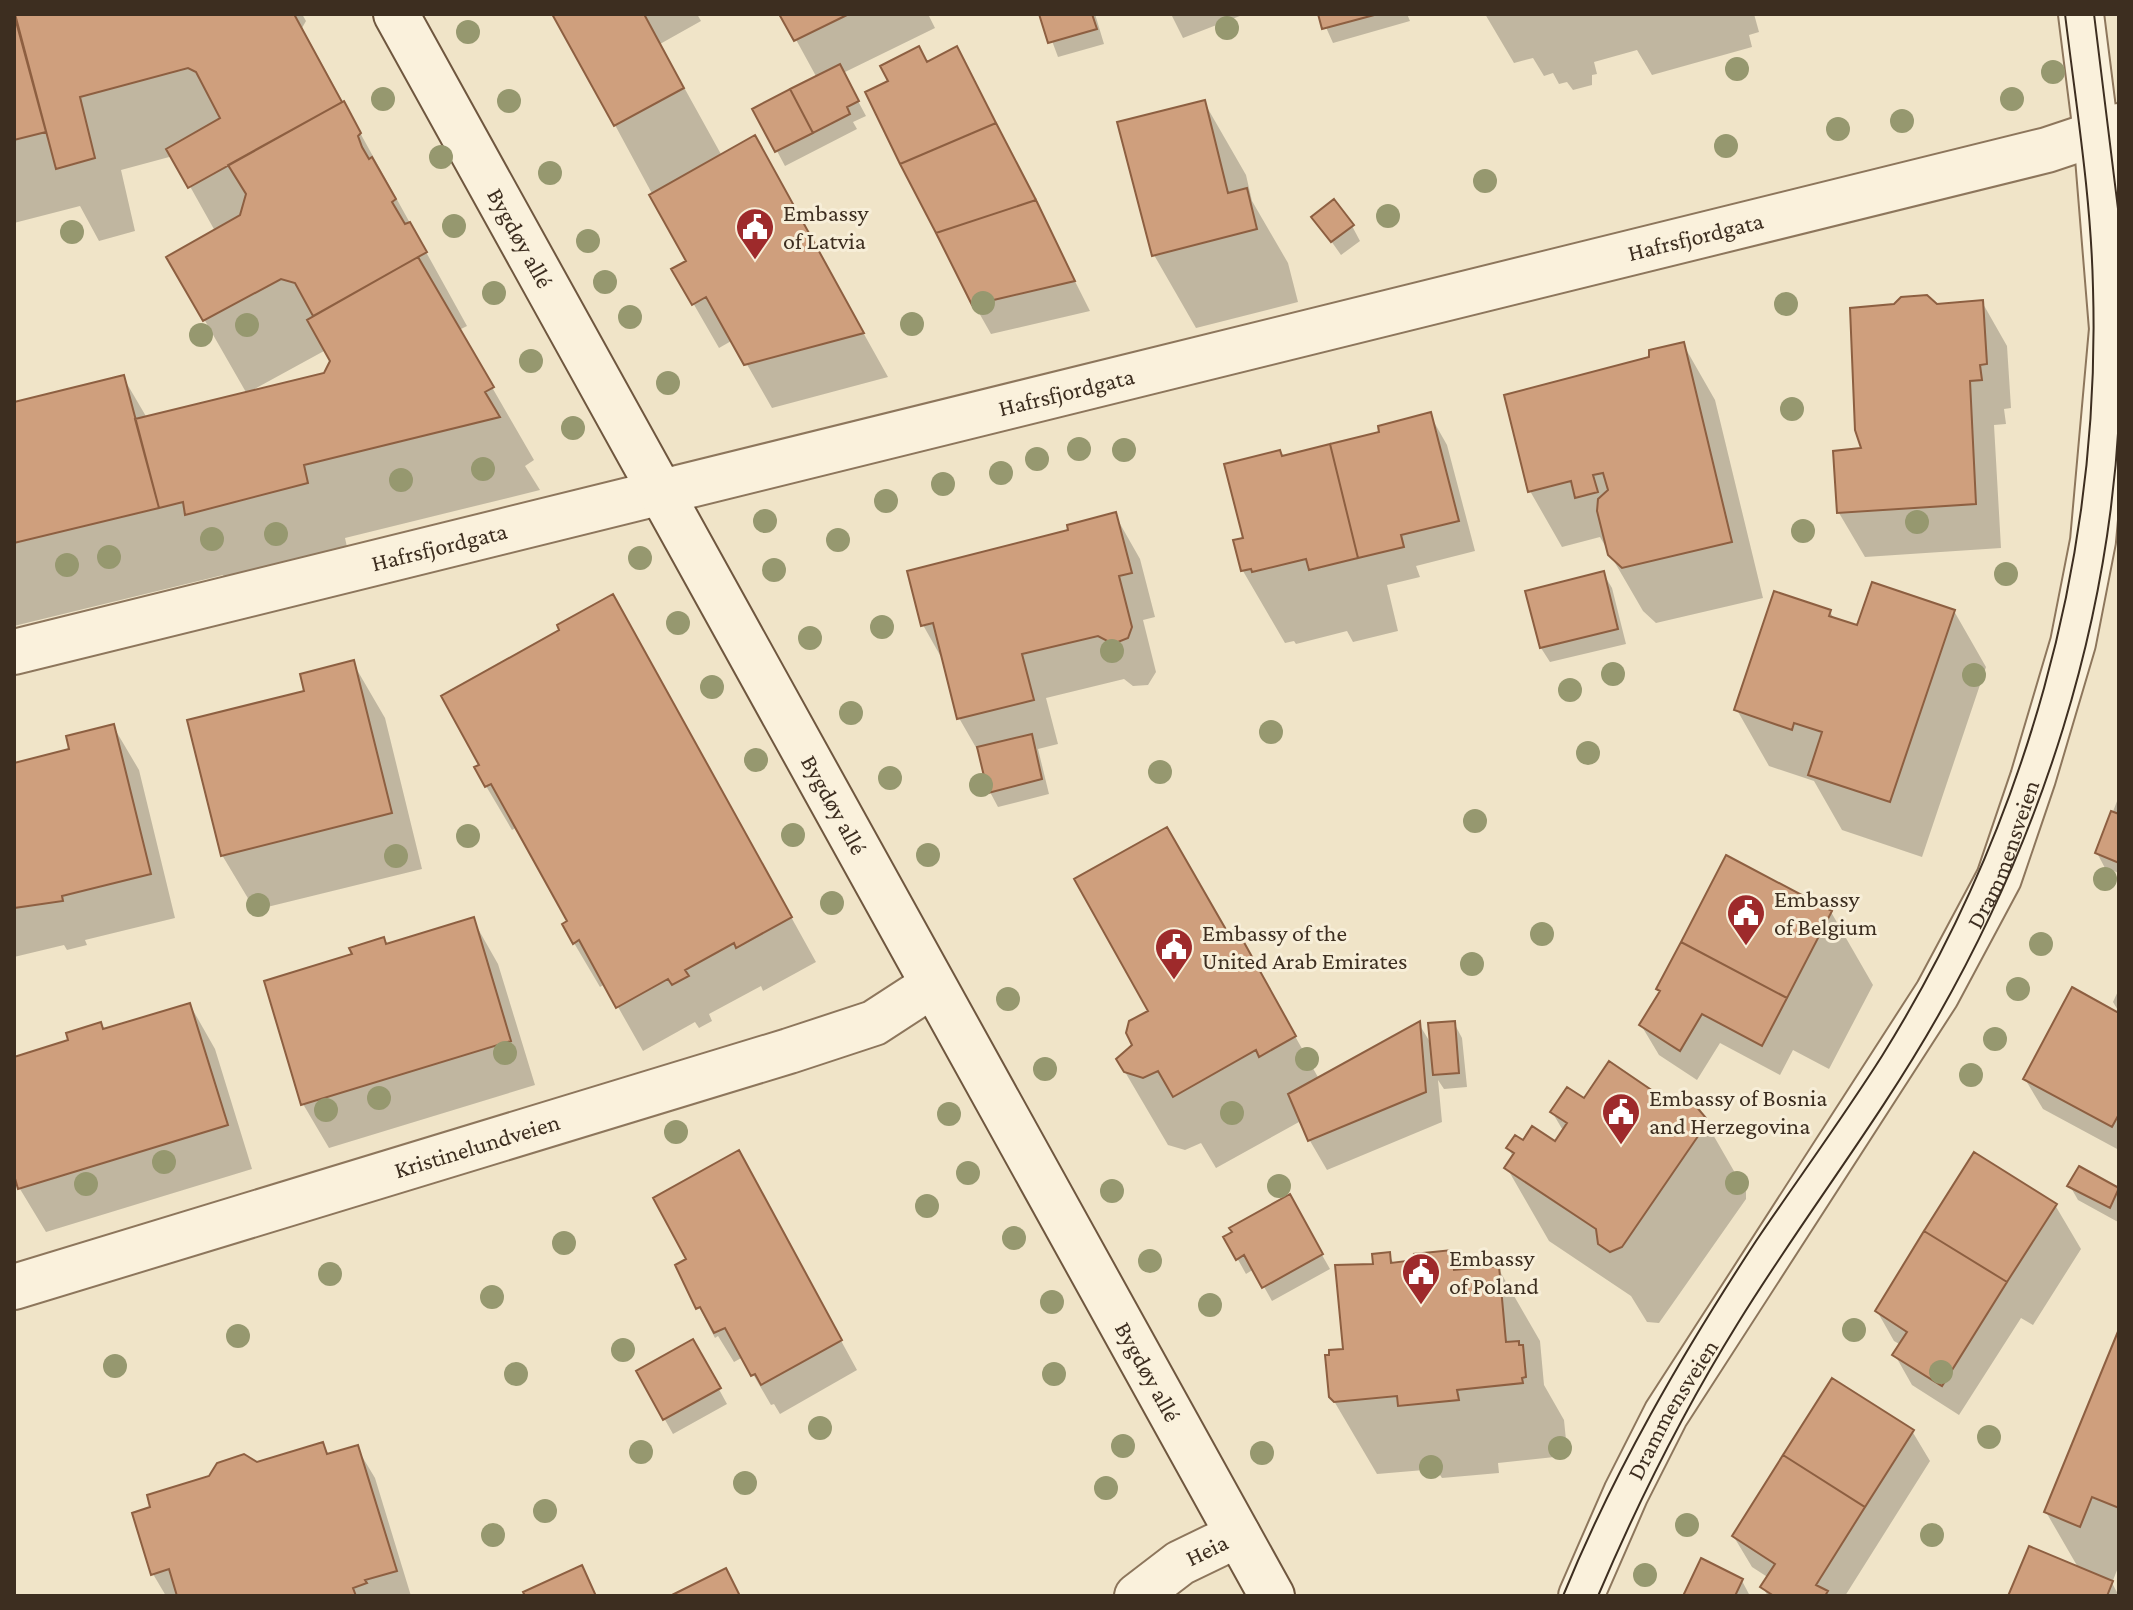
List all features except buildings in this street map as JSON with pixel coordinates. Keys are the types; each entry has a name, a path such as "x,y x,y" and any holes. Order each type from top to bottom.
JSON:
{"street":[{"name":"Bygdøy allé","path":"396,14 931,986 1272,1596"},
{"name":"Drammensveien","path":"1581,1596 1626,1493 1666,1414 1937,994 1999,878 2106,545 2112,329 2108,130 2081,14"},
{"name":"Hafrsfjordgata","path":"14,652 1911,184 2047,150 2108,130"},
{"name":"Kristinelundveien","path":"14,1287 789,1051 874,1023 931,986"},
{"name":"Heia","path":"1137,1596 1180,1563 1238,1535"}],"tram line":[{"path":"1563,1596 1604,1504 1676,1370 1756,1241 1882,1056 1932,968 1976,877 2014,784 2044,688 2067,590 2084,490 2092,390 2093,288 2089,219 2065,14"},
{"path":"2094,14 2119,217"},
{"path":"1598,1596 1646,1491 1699,1389 1763,1284 1915,1055 1975,947 2008,875 2038,803 2084,653 2112,499 2119,420"}],"place":[{"name":"Embassy of Latvia","path":"755,261"},
{"name":"Embassy of Belgium","path":"1746,947"},
{"name":"Embassy of the United Arab Emirates","path":"1174,981"},
{"name":"Embassy of Bosnia and Herzegovina","path":"1621,1146"},
{"name":"Embassy of Poland","path":"1421,1306"}]}
